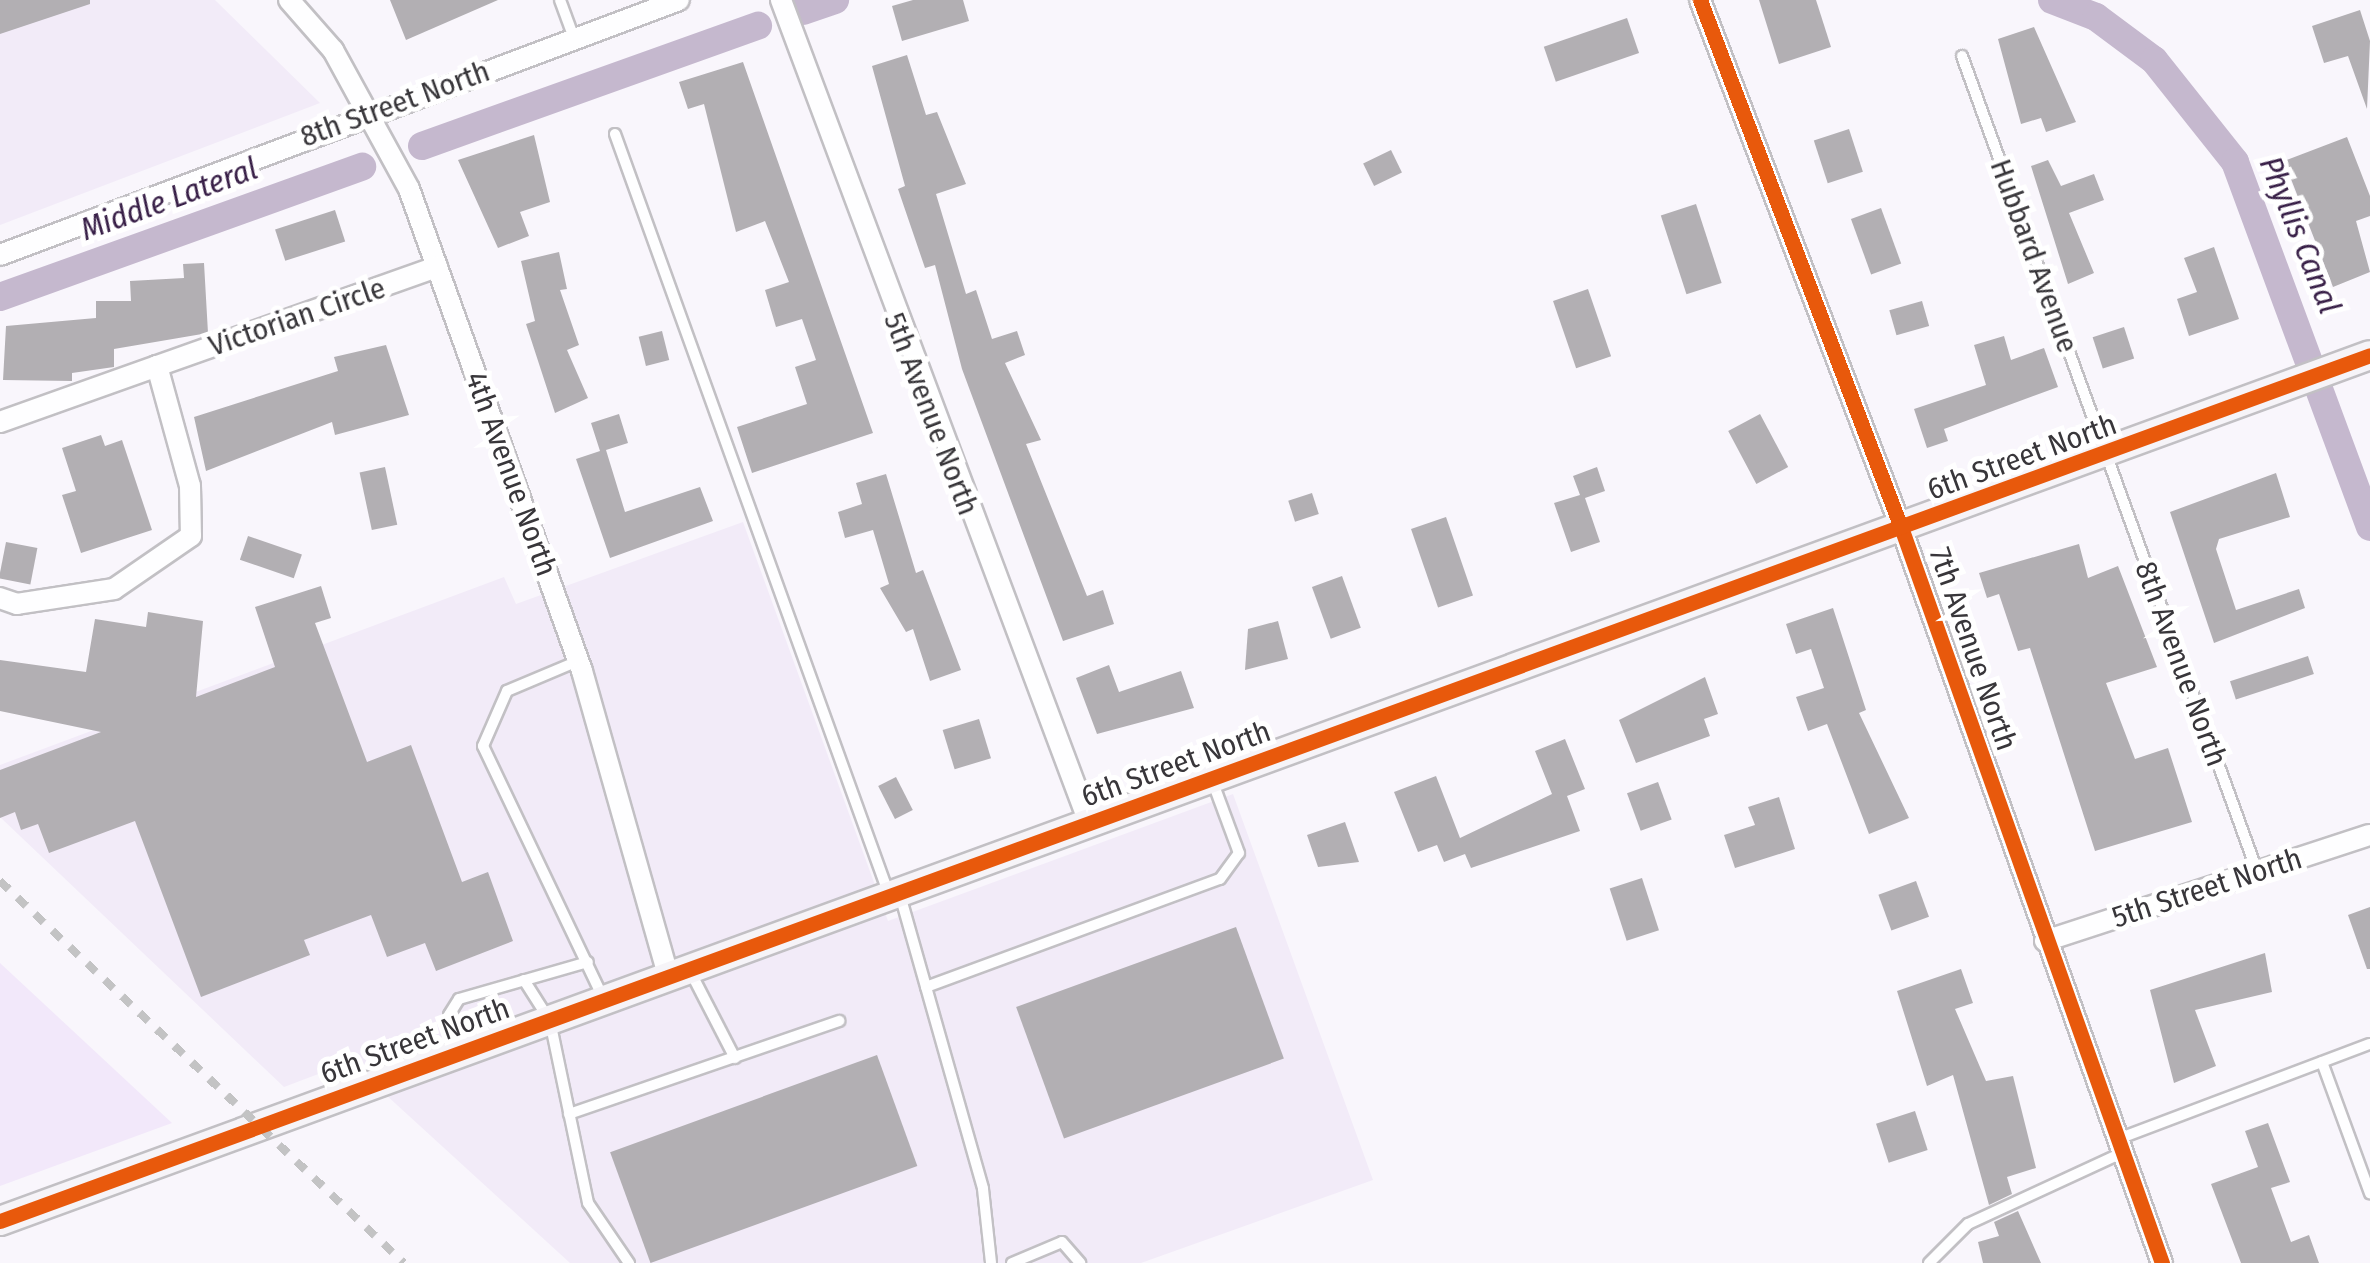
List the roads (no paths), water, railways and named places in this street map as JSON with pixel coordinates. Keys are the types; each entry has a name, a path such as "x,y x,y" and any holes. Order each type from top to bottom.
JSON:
{"street":[{"name":"4th Avenue North","path":"289,0 370,112 438,268 578,661 679,974"},
{"name":"8th Street North","path":"0,255 370,112 678,0"},
{"name":"5th Avenue North","path":"780,0 1090,825"},
{"name":"7th Avenue North","path":"1700,0 1902,530 2162,1263"},
{"name":"Victorian Circle","path":"0,422 438,268"},
{"name":"6th Street North","path":"0,1221 467,1055 604,1001 2105,456 2370,355"},
{"path":"0,598 18,604 114,589 191,536 190,486 157,366"},
{"name":"5th Street North","path":"2046,942 2369,835"}],"lane":[{"path":"560,0 574,38"},
{"name":"Hubbard Avenue","path":"1962,56 2105,456"},
{"path":"615,134 926,987 982,1188 991,1263"},
{"name":"8th Avenue North","path":"2105,456 2257,871"},
{"path":"578,661 507,690 484,746 604,1001"},
{"path":"926,987 1220,879 1239,853 1212,780"},
{"path":"467,1055 450,1006 588,962"},
{"path":"679,974 734,1058"},
{"path":"524,980 550,1021 588,1203 629,1263"},
{"path":"569,1114 839,1020"},
{"path":"1929,1263 1968,1224 2120,1146 2370,1044"},
{"path":"2322,1062 2370,1193"},
{"path":"1012,1263 1062,1242 1080,1263"}],"waterway":[{"name":"Middle Lateral","path":"803,11 835,0"},
{"name":"Phyllis Canal","path":"2052,0 2096,17 2154,60 2235,162 2370,527"},
{"name":"Middle Lateral","path":"422,146 758,26"},
{"name":"Middle Lateral","path":"0,297 362,167"}],"railway":[{"path":"0,881 404,1263"}]}
